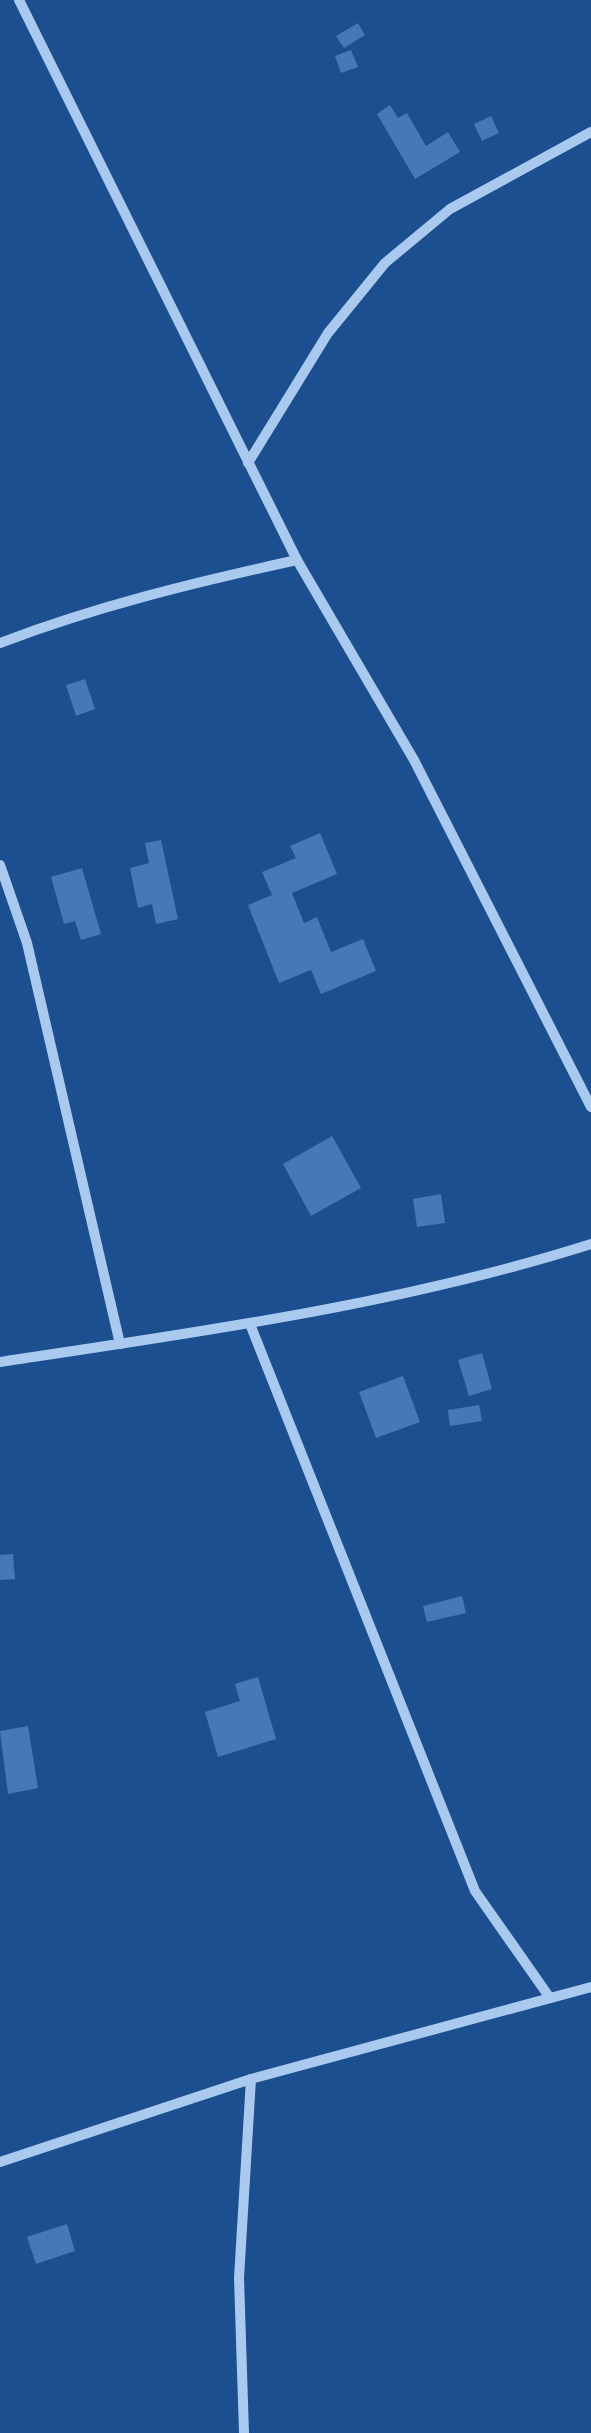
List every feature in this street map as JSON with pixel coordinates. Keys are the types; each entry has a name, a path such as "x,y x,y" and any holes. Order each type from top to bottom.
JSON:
{"street":[{"path":"18,0 297,560 414,760 591,1107"},
{"path":"248,463 328,333 384,263 450,209 591,132"},
{"path":"0,644 52,623 181,585 297,560"},
{"path":"0,865 27,943 120,1344"},
{"path":"0,1362 250,1324 532,1263 591,1244"},
{"path":"250,1324 475,1891 550,1998"},
{"path":"0,2162 251,2079 591,1987"},
{"path":"244,2433 239,2277 251,2079"}],"building":[{"path":"358,23 365,35 344,48 336,36"},
{"path":"351,50 358,67 341,73 335,56"},
{"path":"390,105 398,118 407,113 426,146 448,132 460,152 415,179 377,114"},
{"path":"491,116 499,133 482,141 474,124"},
{"path":"85,679 95,709 76,716 66,685"},
{"path":"320,833 337,874 292,893 304,923 317,917 331,952 363,939 376,971 321,994 311,970 279,983 248,905 272,895 262,872 296,858 290,846"},
{"path":"161,840 178,919 156,924 152,904 138,908 130,868 149,863 145,843"},
{"path":"82,868 101,934 81,940 75,921 64,924 51,877"},
{"path":"332,1136 361,1188 311,1216 283,1164"},
{"path":"441,1194 445,1223 417,1227 413,1199"},
{"path":"482,1353 492,1389 469,1396 458,1360"},
{"path":"403,1376 420,1422 376,1438 359,1392"},
{"path":"479,1405 482,1421 450,1426 448,1410"},
{"path":"13,1554 15,1579 0,1580 0,1555"},
{"path":"462,1596 466,1613 427,1622 423,1606"},
{"path":"258,1677 276,1739 218,1757 205,1712 240,1701 235,1684"},
{"path":"28,1726 38,1788 8,1794 0,1731"},
{"path":"67,2224 75,2251 36,2264 27,2237"}]}
